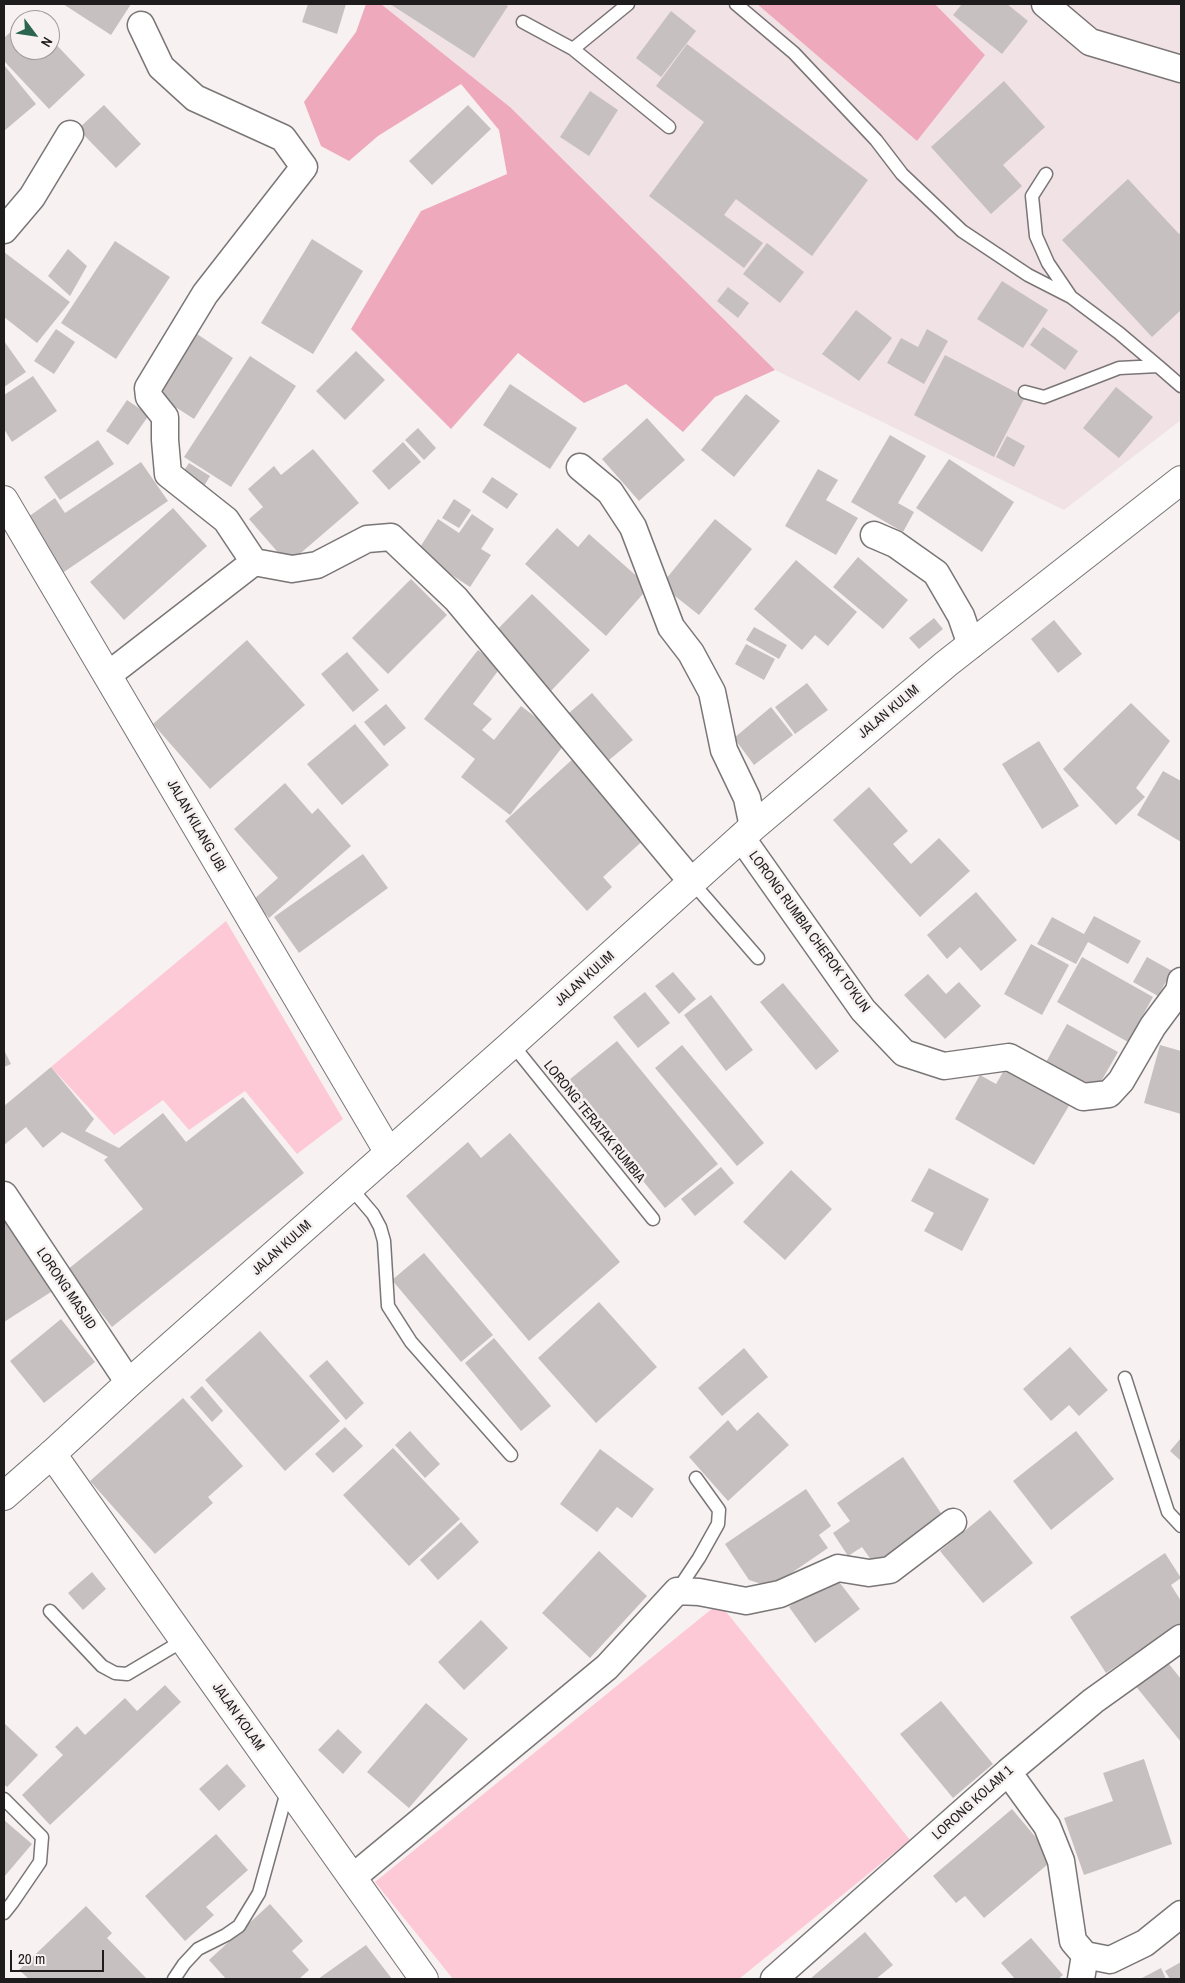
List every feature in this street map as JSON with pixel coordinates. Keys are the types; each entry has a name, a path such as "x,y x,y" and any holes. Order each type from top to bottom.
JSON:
{"main road":[{"name":"JALAN KULIM","path":"4,1496 129,1382 512,1044 747,832 971,645 1181,480"},
{"name":"JALAN KILANG UBI","path":"4,500 389,1152"},
{"name":"JALAN KOLAM","path":"52,1454 424,1979"}],"street":[{"path":"1045,4 1090,42 1181,69"},
{"path":"141,25 161,66 195,98 284,138 304,168 205,294 148,388 149,397 165,417 164,440 168,474 226,520 254,562 292,569 317,565 366,539 391,537 456,599 692,882"},
{"path":"4,230 32,197 70,134"},
{"path":"580,467 610,492 633,527 671,626 691,653 712,692 724,750 747,798 747,832"},
{"path":"874,535 895,544 936,573 961,616 971,645"},
{"path":"108,675 254,562"},
{"name":"LORONG RUMBIA CHEROK TO'KUN","path":"747,832 864,1010 904,1053 936,1064 944,1066 1009,1057 1084,1097 1109,1094 1121,1081 1152,1026 1179,991 1181,980"},
{"name":"LORONG MASJID","path":"4,1195 129,1382"},
{"path":"352,1878 607,1667 677,1591 698,1592 746,1600 780,1594 838,1568 869,1573 890,1570 953,1522"},
{"name":"LORONG KOLAM 1","path":"774,1979 1008,1772 1093,1701 1181,1638"},
{"path":"1008,1772 1047,1826 1061,1861 1073,1941 1083,1967 1110,1960 1145,1943 1181,1914"}],"lane":[{"path":"573,49 628,4"},
{"path":"736,4 794,53 876,140 902,174 962,231 1028,275 1071,297 1119,333 1181,386"},
{"path":"523,22 573,49 669,127"},
{"path":"1046,174 1032,196 1036,236 1048,263 1071,297"},
{"path":"1025,392 1044,398 1119,368 1158,366"},
{"path":"692,882 758,958"},
{"name":"LORONG TERATAK RUMBIA","path":"512,1044 653,1219"},
{"path":"350,1187 373,1214 380,1227 384,1240 388,1306 411,1342 512,1454"},
{"path":"1125,1378 1168,1512 1181,1526"},
{"path":"677,1591 699,1558 718,1524 719,1510 696,1478"},
{"path":"50,1611 102,1666 115,1673 127,1674 184,1640"},
{"path":"174,1979 184,1964 198,1949 226,1936 239,1926 259,1892 288,1788"},
{"path":"4,1798 42,1837 40,1862 4,1913"}],"shaded area":[{"path":"366,4 381,4 510,107 775,370 715,397 683,432 626,384 584,403 518,353 451,429 351,329 421,211 507,174 499,130 461,84 378,136 349,161 321,146 304,102 356,32"},
{"path":"381,4 757,4 917,141 985,55 935,4 1181,4 1181,420 1064,510 775,370 510,107"},
{"path":"757,4 935,4 985,55 917,141"},
{"path":"226,921 343,1119 297,1154 245,1091 189,1130 163,1100 114,1135 51,1067"},
{"path":"719,1603 910,1840 739,1979 453,1979 375,1882"}],"building":[{"path":"63,4 131,4 111,35"},
{"path":"308,4 346,4 337,34 302,22"},
{"path":"390,4 504,4 508,6 474,58"},
{"path":"962,4 1007,4 1028,21 1002,54 953,15"},
{"path":"671,11 696,31 661,77 636,58"},
{"path":"10,32 10,60 60,60 60,49 85,75 49,109 4,61 4,38"},
{"path":"687,44 868,180 812,256 736,199 724,215 763,243 744,268 649,196 704,122 656,86"},
{"path":"4,65 36,104 4,131"},
{"path":"1004,81 1045,127 1003,165 1022,186 991,214 931,147"},
{"path":"590,91 618,110 589,156 560,137"},
{"path":"104,105 141,144 116,168 78,129"},
{"path":"468,105 491,129 432,185 409,161"},
{"path":"1128,179 1179,234 1181,232 1181,310 1152,337 1062,240"},
{"path":"312,239 363,271 313,354 261,323"},
{"path":"115,241 170,277 116,359 61,323"},
{"path":"767,243 804,272 780,303 743,274"},
{"path":"68,249 87,266 70,296 48,276"},
{"path":"4,252 70,302 37,343 4,317"},
{"path":"1002,281 1048,310 1023,348 977,319"},
{"path":"728,287 749,303 738,318 717,301"},
{"path":"856,310 892,338 859,381 822,354"},
{"path":"1043,327 1078,351 1065,370 1030,345"},
{"path":"56,329 75,342 54,374 34,361"},
{"path":"927,329 948,341 924,384 887,363 901,338 918,347"},
{"path":"191,330 233,358 194,419 152,392"},
{"path":"4,341 26,372 4,387"},
{"path":"356,351 385,380 345,420 316,391"},
{"path":"945,355 1025,397 994,457 914,415"},
{"path":"250,356 296,386 231,487 184,457"},
{"path":"33,376 57,411 12,442 4,429 4,395"},
{"path":"510,384 577,428 550,469 483,425"},
{"path":"1116,387 1153,417 1119,458 1083,428"},
{"path":"746,394 780,421 734,477 701,450"},
{"path":"127,400 149,415 128,445 106,431"},
{"path":"647,418 685,460 639,501 602,459"},
{"path":"418,428 436,448 424,460 405,440"},
{"path":"890,435 926,456 898,503 914,512 903,532 851,502"},
{"path":"1007,436 1025,446 1014,467 996,457"},
{"path":"98,440 114,464 60,500 44,477"},
{"path":"403,442 421,462 389,490 372,471"},
{"path":"313,449 359,503 288,564 249,519 263,507 248,489 274,466 281,475"},
{"path":"949,459 1014,502 982,552 916,508"},
{"path":"141,462 168,501 61,574 28,517 55,498 65,513"},
{"path":"189,463 210,476 203,488 181,475"},
{"path":"818,469 838,480 826,500 858,518 836,555 785,526"},
{"path":"492,477 518,494 507,509 482,492"},
{"path":"454,499 471,510 459,528 442,518"},
{"path":"173,508 207,546 124,620 90,582"},
{"path":"472,514 494,529 481,549 491,555 470,587 417,552 438,519 459,533"},
{"path":"715,519 752,549 699,615 661,585"},
{"path":"557,528 578,547 589,534 649,587 606,636 525,564"},
{"path":"858,557 908,600 883,629 833,587"},
{"path":"796,560 857,612 828,646 815,635 802,650 754,609"},
{"path":"411,579 447,615 388,674 352,638"},
{"path":"532,594 590,650 549,693 491,636"},
{"path":"934,618 943,629 919,649 909,638"},
{"path":"1054,620 1082,654 1058,673 1031,639"},
{"path":"754,627 787,645 779,659 746,640"},
{"path":"247,640 305,705 210,789 153,724"},
{"path":"746,644 775,659 764,680 735,664"},
{"path":"478,650 501,667 473,704 492,719 482,730 494,740 521,706 567,741 510,815 461,777 475,759 424,719"},
{"path":"347,652 379,690 353,712 321,674"},
{"path":"807,683 828,710 795,734 775,707"},
{"path":"592,693 633,740 609,760 569,713"},
{"path":"1131,703 1170,741 1136,788 1145,797 1116,825 1063,769"},
{"path":"386,704 406,728 384,746 364,722"},
{"path":"771,707 793,735 754,765 734,738"},
{"path":"355,724 389,765 342,805 307,764"},
{"path":"1039,741 1079,806 1042,829 1002,764"},
{"path":"576,756 648,836 603,877 612,887 587,911 505,821"},
{"path":"1163,771 1181,781 1181,842 1137,815"},
{"path":"285,783 312,814 318,808 351,846 269,918 253,900 278,878 234,829"},
{"path":"869,787 908,831 893,844 911,864 939,838 970,871 920,917 833,820"},
{"path":"363,854 388,888 299,953 274,917"},
{"path":"976,892 1017,940 981,971 960,947 947,959 927,935"},
{"path":"1094,916 1141,941 1128,964 1088,942 1076,964 1037,944 1052,917 1084,934"},
{"path":"1031,944 1069,965 1042,1015 1004,994"},
{"path":"1082,957 1153,997 1128,1042 1057,1002"},
{"path":"1147,957 1172,971 1158,996 1133,982"},
{"path":"673,972 696,999 679,1014 655,986"},
{"path":"928,974 946,994 959,982 981,1006 945,1039 904,995"},
{"path":"783,983 839,1051 816,1070 760,1002"},
{"path":"645,992 670,1023 638,1048 613,1017"},
{"path":"711,995 753,1050 726,1071 684,1015"},
{"path":"1067,1024 1118,1052 1095,1092 1045,1064"},
{"path":"617,1041 718,1164 665,1208 564,1084"},
{"path":"682,1045 764,1143 737,1166 655,1068"},
{"path":"1160,1045 1181,1051 1181,1114 1144,1103"},
{"path":"4,1050 11,1064 4,1067"},
{"path":"51,1067 94,1119 85,1131 119,1148 163,1113 186,1142 243,1097 304,1173 112,1327 67,1270 143,1209 104,1160 108,1157 62,1132 43,1148 26,1127 4,1145 4,1106"},
{"path":"1006,1067 1070,1104 1034,1165 955,1119 980,1075 996,1084"},
{"path":"510,1133 620,1262 529,1341 406,1196 468,1142 481,1158"},
{"path":"721,1167 734,1183 695,1216 681,1199"},
{"path":"929,1168 989,1199 962,1251 924,1231 934,1213 911,1201"},
{"path":"791,1170 832,1209 785,1260 743,1222"},
{"path":"6,1218 51,1292 4,1322 4,1219"},
{"path":"424,1253 493,1335 461,1362 392,1280"},
{"path":"599,1302 657,1367 596,1423 538,1358"},
{"path":"61,1319 95,1362 44,1403 10,1361"},
{"path":"260,1331 340,1421 285,1471 205,1380"},
{"path":"494,1338 551,1406 521,1431 465,1363"},
{"path":"1070,1347 1108,1390 1079,1416 1069,1405 1051,1421 1023,1389"},
{"path":"744,1348 768,1377 722,1416 698,1388"},
{"path":"327,1360 364,1403 346,1420 309,1376"},
{"path":"202,1386 223,1411 212,1422 190,1397"},
{"path":"183,1398 243,1466 208,1497 213,1503 155,1554 90,1481"},
{"path":"758,1412 789,1445 728,1501 689,1457 728,1420 737,1431"},
{"path":"345,1427 363,1446 333,1473 315,1454"},
{"path":"410,1431 440,1464 425,1478 395,1445"},
{"path":"1076,1431 1114,1479 1051,1530 1013,1481"},
{"path":"1181,1438 1181,1461 1170,1451"},
{"path":"393,1448 460,1519 409,1566 343,1495"},
{"path":"600,1449 654,1489 632,1518 617,1507 597,1532 560,1504"},
{"path":"903,1457 945,1519 876,1567 862,1547 848,1556 833,1533 850,1521 837,1503"},
{"path":"806,1489 831,1526 819,1535 828,1548 771,1587 749,1580 725,1544"},
{"path":"990,1510 1033,1563 983,1603 940,1551"},
{"path":"461,1522 479,1542 438,1580 420,1560"},
{"path":"599,1551 647,1596 590,1658 542,1613"},
{"path":"1165,1553 1181,1578 1171,1585 1181,1601 1181,1623 1106,1673 1070,1617"},
{"path":"92,1572 106,1589 83,1610 68,1593"},
{"path":"833,1574 860,1609 815,1643 789,1607"},
{"path":"481,1620 508,1648 464,1690 438,1662"},
{"path":"1165,1659 1181,1679 1181,1742 1134,1684"},
{"path":"165,1685 181,1702 50,1825 22,1795 63,1755 55,1747 77,1726 85,1735 125,1698 137,1711"},
{"path":"941,1701 993,1764 953,1798 900,1734"},
{"path":"426,1703 468,1739 409,1808 367,1772"},
{"path":"4,1723 38,1755 7,1787 4,1784"},
{"path":"338,1729 362,1752 343,1774 318,1750"},
{"path":"1144,1759 1172,1844 1084,1875 1064,1818 1113,1801 1103,1773"},
{"path":"227,1764 246,1786 219,1811 199,1789"},
{"path":"1012,1809 1054,1859 984,1918 965,1896 956,1903 933,1876"},
{"path":"4,1820 32,1844 4,1877"},
{"path":"216,1834 248,1870 206,1907 214,1915 185,1941 145,1896"},
{"path":"270,1904 303,1941 292,1951 309,1970 299,1979 226,1979 209,1960"},
{"path":"86,1906 112,1933 107,1938 147,1979 29,1979 19,1970"},
{"path":"865,1932 893,1965 876,1979 810,1979"},
{"path":"1031,1938 1063,1975 1058,1979 1015,1979 1001,1963"},
{"path":"366,1945 392,1979 318,1979"},
{"path":"1181,1962 1181,1979 1170,1979 1165,1971"},
{"path":"1161,1968 1166,1979 1140,1979"}]}
